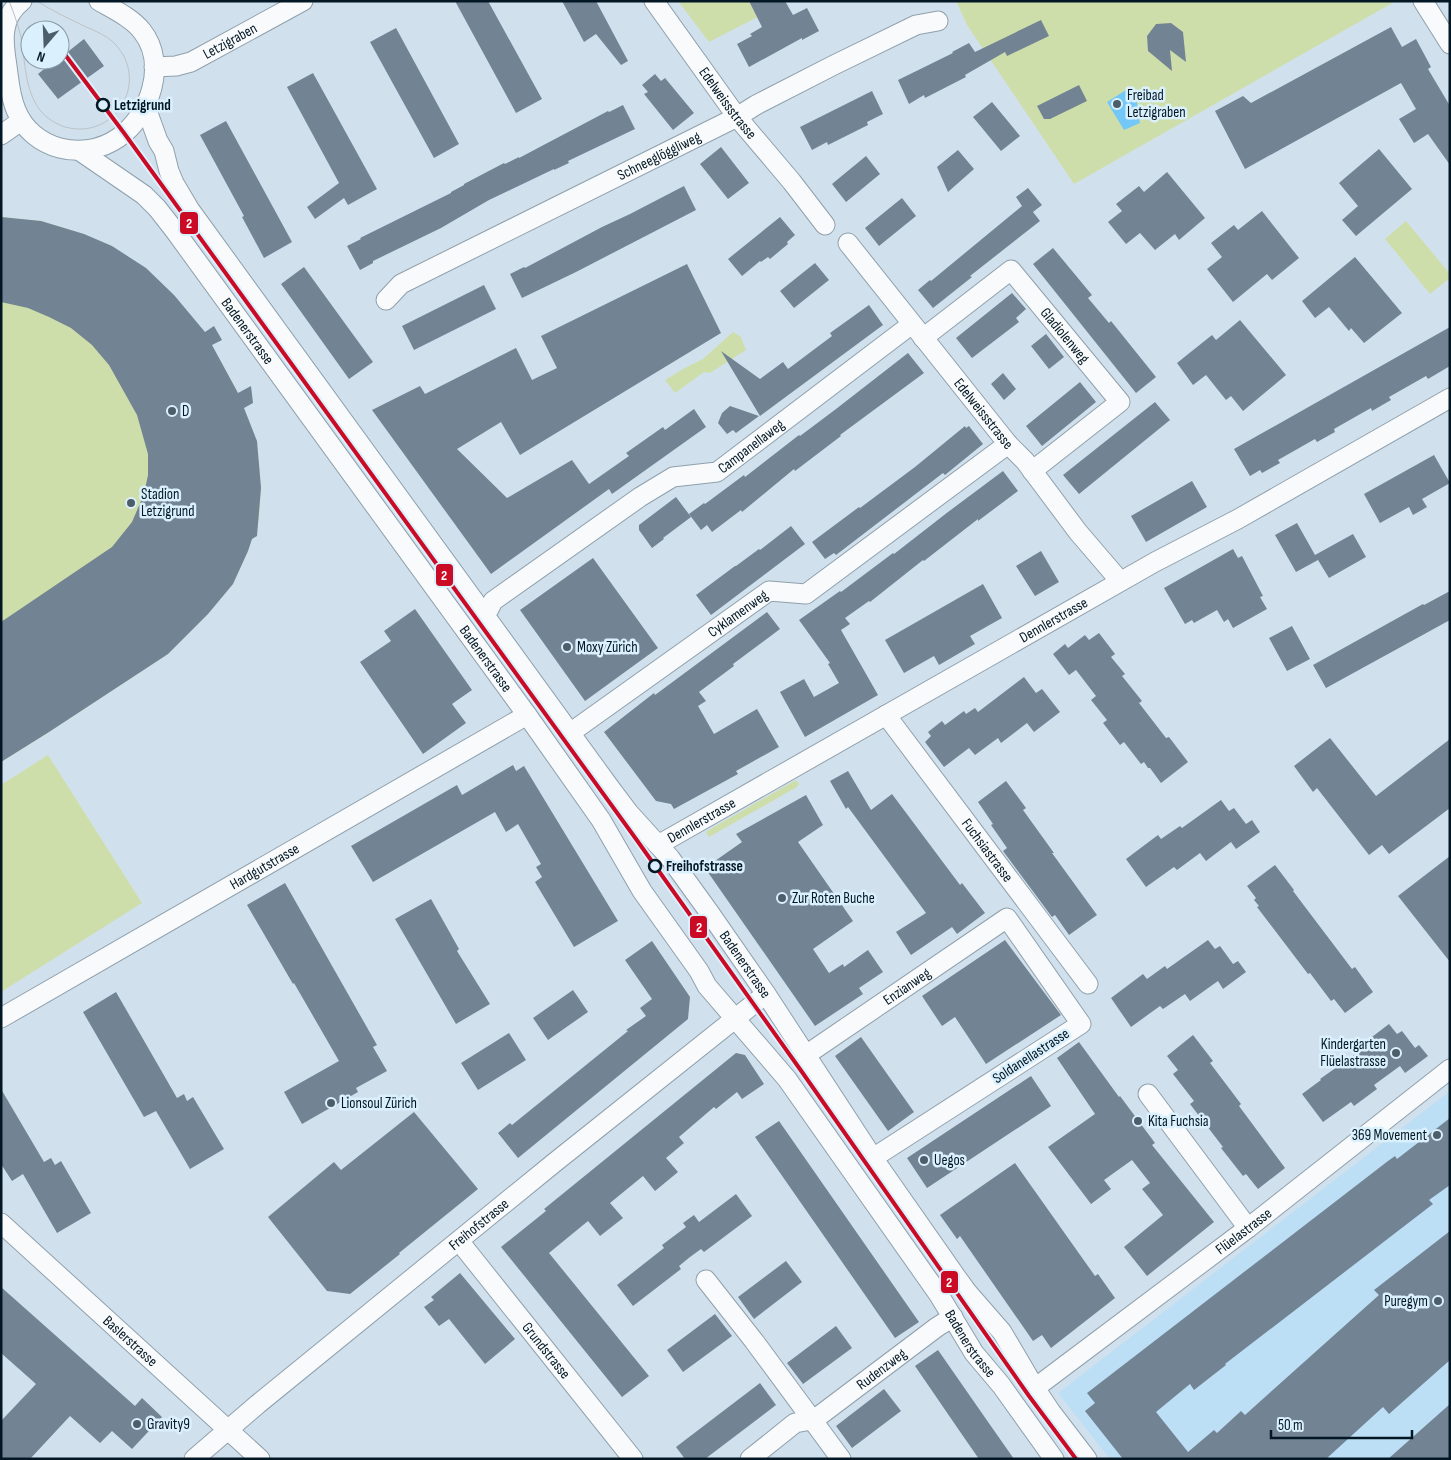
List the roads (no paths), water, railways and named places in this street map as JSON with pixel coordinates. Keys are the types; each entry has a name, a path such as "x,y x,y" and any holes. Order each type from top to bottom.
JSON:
{"street":[{"path":"22,1 12,9 2,22 11,96 16,111 21,121 34,136 47,145 55,148 80,150 94,149 118,138 132,125 146,105 155,80 153,54 142,30 99,1"},
{"name":"Letzigraben","path":"154,67 176,66 190,62 303,1"},
{"name":"Edelweissstrasse","path":"654,1 737,117 792,182 825,225"},
{"path":"1423,1 1450,44"},
{"name":"Schneeglöggliweg","path":"386,300 401,284 737,117 756,105 916,25 938,21"},
{"name":"Badenerstrasse","path":"146,105 174,183 190,210 629,813 670,858 766,994 873,1158 957,1278 1002,1332 1051,1412 1087,1459"},
{"path":"1,135 21,121"},
{"name":"Badenerstrasse","path":"80,150 144,195 157,208 602,820 642,891 699,971 707,986 786,1079 953,1317 974,1353 1001,1386 1054,1459"},
{"name":"Edelweissstrasse","path":"848,243 1008,444 1032,471 1078,532 1120,581"},
{"name":"Gladiolenweg","path":"918,331 1010,270 1120,402 1032,471"},
{"name":"Campanellaweg","path":"484,613 489,609 493,601 648,492 673,477 717,472 918,331"},
{"name":"Dennlerstrasse","path":"658,845 1120,581 1238,518 1450,398"},
{"name":"Cyklamenweg","path":"570,733 769,591 806,594 1008,444"},
{"name":"Hardgutstrasse","path":"1,1018 527,715"},
{"name":"Fuchsiastrasse","path":"886,715 1088,984"},
{"name":"Enzianweg","path":"806,1055 1007,918"},
{"name":"Soldanellastrasse","path":"873,1158 1081,1024 1007,918"},
{"name":"Freihofstrasse","path":"194,1459 554,1163 766,994"},
{"name":"Flüelastrasse","path":"1035,1388 1248,1228 1450,1069"},
{"path":"1148,1094 1248,1228"},
{"name":"Baslerstrasse","path":"1,1223 260,1459"},
{"name":"Grundstrasse","path":"459,1241 633,1459"},
{"path":"706,1280 754,1341 840,1459"},
{"name":"Rudenzweg","path":"750,1459 795,1423 811,1420 819,1416 953,1317"}],"water":[{"path":"1126,90 1136,99 1140,123 1124,130 1107,102"}],"tram line":[{"path":"9,1 21,37 28,85 40,110 45,116 65,127 83,129 99,125 113,116 122,104 128,90 129,74 125,58 114,43 100,33 37,1"}],"place":[{"name":"Freibad Letzigraben","path":"1117,104"},
{"name":"Letzigrund","path":"103,105"},
{"name":"D","path":"172,411"},
{"name":"Stadion Letzigrund","path":"131,503"},
{"name":"Moxy Zürich","path":"567,647"},
{"name":"Freihofstrasse","path":"655,866"},
{"name":"Zur Roten Buche","path":"782,898"},
{"name":"Kindergarten Flüelastrasse","path":"1396,1053"},
{"name":"Lionsoul Zürich","path":"331,1103"},
{"name":"Kita Fuchsia","path":"1138,1121"},
{"name":"369 Movement","path":"1437,1135"},
{"name":"Uegos","path":"924,1160"},
{"name":"Puregym","path":"1438,1301"},
{"name":"Gravity9","path":"137,1424"}]}
